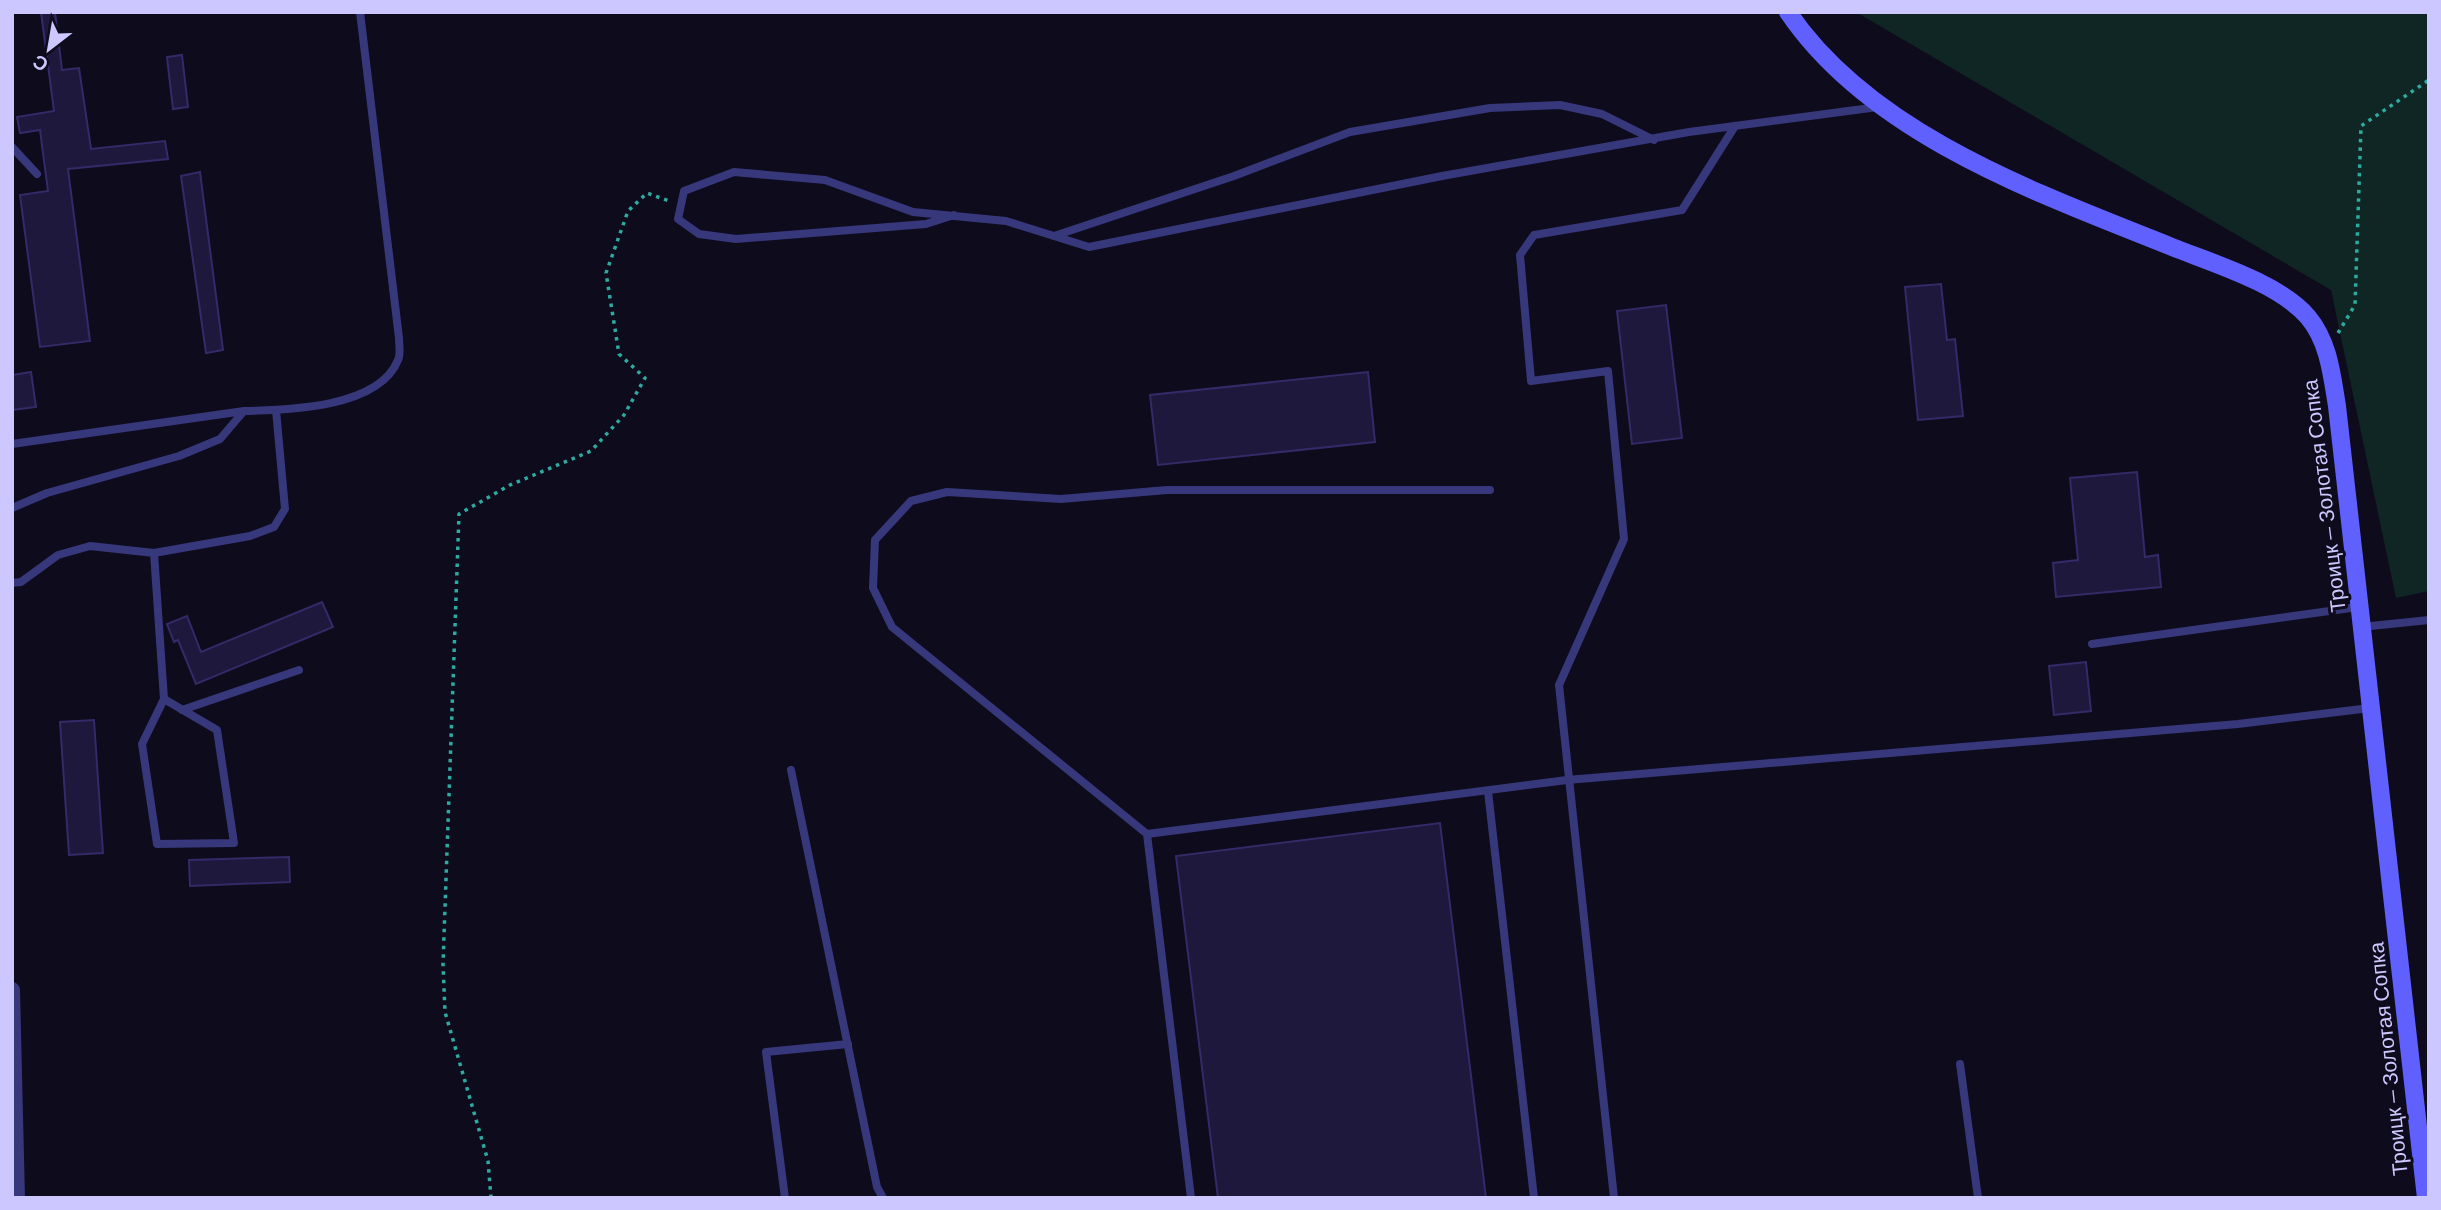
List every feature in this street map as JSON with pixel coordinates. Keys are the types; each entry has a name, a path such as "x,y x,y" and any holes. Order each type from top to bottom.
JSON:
{"street":[{"name":"Троицк — Золотая Сопка","path":"1788,12 1804,35 1838,70 1936,141 2005,180 2221,267 2285,298 2307,316 2326,352 2337,407 2426,1198"},
{"path":"12,990 16,1198"}],"lane":[{"path":"12,444 244,411 276,410 346,400 381,384 399,359 399,338 360,12"},
{"path":"1054,236 1234,176 1350,132 1490,108 1560,105 1602,114 1654,140"},
{"path":"954,215 926,224 736,239 699,234 678,219 684,191 734,172 825,180 913,212 954,215 1006,221 1090,247 1442,176 1735,126 1885,106"},
{"path":"1614,1198 1567,780 1559,685 1624,539 1608,371 1531,381 1520,255 1534,235 1682,210 1735,126"},
{"path":"12,147 37,174"},
{"path":"12,583 21,582 58,555 90,546 154,553 250,536 274,527 285,509 276,410"},
{"path":"12,508 47,493 189,452 220,439 244,411"},
{"path":"1191,1198 1147,834 892,627 873,589 875,540 911,501 947,492 1061,499 1167,490 1490,490"},
{"path":"154,553 164,699 142,744 158,844 234,843 217,730 164,699"},
{"path":"2092,644 2358,607"},
{"path":"2361,627 2429,620"},
{"path":"182,710 299,670"},
{"path":"1147,834 1567,780 2224,725 2370,708"},
{"path":"791,770 877,1188 883,1198"},
{"path":"1488,791 1534,1198"},
{"path":"785,1198 766,1052 848,1044"},
{"path":"1960,1064 1978,1198"}],"path":[{"path":"2326,352 2355,305 2361,126 2429,80"},
{"path":"491,1198 488,1161 445,1012 443,964 459,514 510,485 591,451 624,415 645,378 619,354 606,273 628,211 647,193 681,205"}],"green space":[{"path":"1856,12 2429,12 2429,591 2396,598 2331,290"}],"building":[{"path":"41,12 55,12 62,70 79,68 91,149 165,141 168,159 68,169 90,341 40,347 20,195 48,191 40,130 20,133 17,117 54,111"},
{"path":"182,55 188,107 173,109 167,57"},
{"path":"200,172 223,350 206,353 181,176"},
{"path":"1941,284 1947,340 1955,339 1963,416 1918,420 1905,287"},
{"path":"1666,305 1682,438 1632,444 1617,311"},
{"path":"31,372 36,407 12,410 12,375"},
{"path":"1368,372 1375,442 1158,465 1150,395"},
{"path":"2137,472 2145,557 2158,555 2161,587 2056,597 2053,563 2078,560 2070,478"},
{"path":"322,602 333,627 196,684 178,640 174,642 167,624 187,616 201,652"},
{"path":"2086,662 2091,711 2054,715 2049,666"},
{"path":"94,720 103,853 69,855 60,722"},
{"path":"1440,823 1486,1198 1218,1198 1176,856"},
{"path":"289,857 290,882 190,886 189,860"}]}
